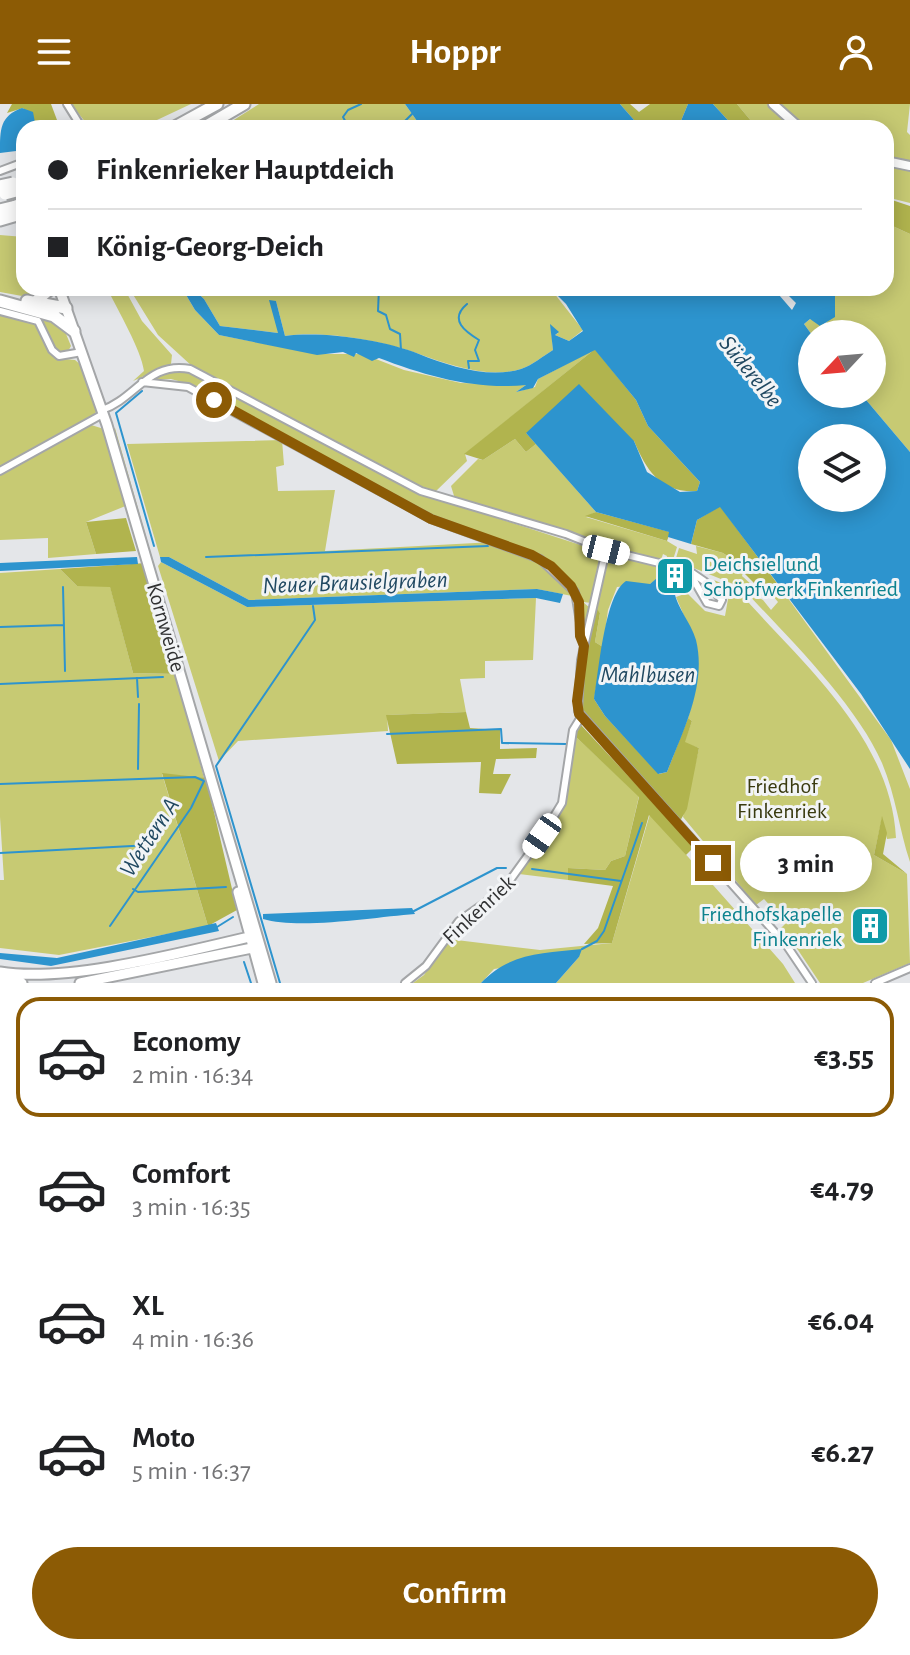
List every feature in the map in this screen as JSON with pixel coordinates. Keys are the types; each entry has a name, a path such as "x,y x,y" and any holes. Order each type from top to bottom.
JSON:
{"highway":[{"path":"188,120 217,104"},
{"path":"217,120 244,104"},
{"path":"34,303 42,296"},
{"path":"0,298 66,308"},
{"path":"0,298 54,316 74,331"},
{"path":"54,316 66,308"}],"main road":[{"path":"1,189 16,203"},
{"name":"Kornweide","path":"62,296 103,412 228,842 263,983"},
{"name":"Kornweide","path":"228,842 253,942 271,983"},
{"path":"229,942 239,930 243,909"},
{"path":"79,980 229,942 253,942"},
{"path":"0,972 79,980 253,942"},
{"path":"0,979 22,983"}],"street":[{"path":"773,104 791,120"},
{"path":"0,311 38,321 52,350 59,356 82,352"},
{"path":"0,471 103,412 142,382 167,369 195,371 421,491 566,534 606,550 688,570 716,592 722,600 719,606 707,603 688,570"},
{"path":"142,382 170,382 188,387 431,519 540,559 575,592 584,646"},
{"path":"584,646 606,550"},
{"name":"Finkenriek","path":"405,983 426,966 459,921 503,890 542,836 563,800 573,730 581,717 576,705 584,646"},
{"path":"581,717 781,939 812,983"},
{"path":"875,983 910,968"}],"green space":[{"path":"71,104 191,104 157,120 84,120"},
{"path":"259,104 405,104 416,120 234,120"},
{"path":"737,104 769,104 788,120 750,120"},
{"path":"780,104 910,104 907,132 910,135 910,164 894,160 894,120 799,120"},
{"path":"894,167 910,171 910,203 894,199"},
{"path":"894,227 910,234 910,452 873,408 886,408 886,320 828,320 835,309 834,296 894,296"},
{"path":"0,235 16,236 16,295 0,292"},
{"path":"111,296 128,296 142,321 172,355 171,364 133,381 144,371 134,341"},
{"path":"134,296 187,296 195,310 219,335 317,354 363,354 404,370 461,383 526,385 516,392 535,387 538,379 595,349 465,454 467,461 434,493 193,367 158,335"},
{"path":"201,296 556,296 583,330 569,341 555,335 558,333 551,327 553,350 538,360 508,372 482,372 371,341 317,334 285,336 276,301 278,333 220,326"},
{"path":"0,314 36,323 54,358 75,360 81,365 97,409 95,414 0,469"},
{"path":"40,317 64,329 71,346 67,353 54,349"},
{"path":"170,371 192,373 420,493 596,550 601,561 592,603 583,602 590,608 584,635 577,592 546,560 426,513 193,385 171,379 150,380"},
{"path":"88,424 104,429 128,505 86,522 96,554 48,558 48,538 0,540 0,474"},
{"path":"115,428 257,924 114,429"},
{"path":"515,439 526,452 536,444 596,512 586,517 667,541 677,547 672,563 666,561 667,556 663,554 661,560 600,545 455,499 451,486 478,459 483,460"},
{"path":"282,440 284,465 276,467 278,491 335,490 325,551 494,542 532,555 577,597 537,589 249,600 169,557 160,557 127,444"},
{"path":"696,546 723,553 744,568 742,576 765,597 679,562 676,558 679,548 697,554"},
{"path":"616,555 667,569 666,582 660,584 658,578 650,584 617,587 608,610 603,647 595,642 600,613 596,609 606,562"},
{"path":"161,562 247,607 536,598 533,660 485,661 485,678 460,679 466,712 387,715 388,731 238,741 219,761 158,566"},
{"path":"60,569 77,586 110,586 133,673 177,674 204,778 162,774 208,926 59,955 0,948 0,880 4,880 0,817 0,573"},
{"name":"Friedhof Finkenriek","path":"714,580 738,591 814,674 839,703 878,767 890,801 896,838 887,839 882,818 874,855 907,874 910,963 863,983 820,983 798,950 779,930 786,923 764,899 756,905 683,817 699,748 684,743 692,721 688,718 698,668 690,631 676,597 687,593 705,611 725,616 728,599"},
{"path":"744,590 763,600 771,610 778,602 773,596 782,590 891,740 910,789 910,862 887,775 871,741 820,672"},
{"path":"574,735 639,796 625,856 611,861 605,870 568,868 568,880 519,874 560,811"},
{"name":"Friedhof Finkenriek","path":"650,814 783,964 795,983 556,983 579,957 494,969 481,983 413,983 424,975 448,939 540,950 612,943"}],"shaded area":[{"path":"12,104 51,104 57,120 31,120 23,108 7,113"},
{"path":"620,104 630,104 639,112 650,104 688,104 681,120 634,120"},
{"path":"713,104 737,104 750,120 728,120"},
{"path":"894,201 910,206 910,234 894,227"},
{"path":"595,349 636,400 648,426 700,482 697,491 673,488 656,478 634,441 526,433 536,444 526,452 515,439 483,460 464,454"},
{"path":"720,506 782,590 773,596 766,595 743,572 744,567 723,553 691,544 697,520"},
{"path":"596,512 670,532 667,541 585,516"},
{"path":"126,518 136,551 96,554 86,522"},
{"path":"146,563 177,674 133,673 110,587 77,586 60,569"},
{"path":"597,609 600,613 595,642 603,647 594,699 605,716 659,774 667,772 688,718 692,721 685,742 699,748 687,809 680,821 581,710 583,666"},
{"path":"466,712 470,728 500,730 500,749 537,748 536,758 496,759 493,774 511,774 501,794 479,793 481,762 397,764 386,715"},
{"path":"581,725 694,847 686,855 649,815 612,943 584,944 598,928 613,886 568,880 568,868 605,870 611,861 625,856 639,797 574,735"},
{"path":"162,773 206,778 237,910 208,926"},
{"path":"882,816 887,833 883,854 907,874 874,855"}],"water":[{"path":"405,104 620,104 634,120 416,120"},
{"path":"688,104 713,104 728,120 681,120"},
{"path":"22,108 33,112 34,120 16,120 16,151 0,153 3,124"},
{"name":"Süderelbe","path":"187,296 201,296 220,326 278,333 269,300 276,301 285,336 335,336 371,341 456,367 496,373 525,367 553,350 550,324 559,332 555,335 569,341 583,331 558,296 780,296 792,310 796,303 789,296 835,296 835,317 830,320 798,320 798,408 873,408 910,452 910,769 861,694 720,507 697,520 691,544 668,537 669,532 596,512 526,433 579,384 634,441 647,472 680,492 697,491 700,482 648,426 636,400 595,350 538,379 533,388 516,392 526,385 469,383 415,371 379,358 372,361 356,353 354,357 343,352 317,355 219,335 195,310"},
{"path":"137,557 138,564 0,571 0,563"},
{"path":"160,557 169,557 249,600 537,589 563,594 560,603 536,598 247,607 161,562"},
{"name":"Mahlbusen","path":"657,578 660,584 674,583 676,598 694,633 699,657 692,708 667,772 658,774 605,716 594,699 608,616 619,589 626,581 650,584"},
{"path":"412,908 415,914 338,922 296,923 263,919 263,914"},
{"path":"216,923 219,931 51,966 0,959 0,953 57,958"},
{"path":"582,949 579,957 556,983 481,983 515,960"}],"waterway":[{"path":"345,120 343,117 348,110 361,104"},
{"path":"406,120 412,114"},
{"path":"379,296 378,311 386,315 390,329 400,334 401,350"},
{"path":"467,304 459,320 464,329 479,340 475,350 479,361 468,361 469,368"},
{"path":"142,391 116,413 154,546"},
{"path":"206,557 488,546"},
{"path":"63,587 65,671"},
{"name":"Neuer Brausielgraben","path":"280,983 216,766 315,620 313,606"},
{"path":"0,627 63,625"},
{"path":"0,684 163,677"},
{"path":"137,678 138,697"},
{"path":"138,769 139,704"},
{"path":"387,734 501,729 502,743 566,744"},
{"name":"Wettern A","path":"0,784 195,777 204,781 191,808 110,926"},
{"path":"582,949 597,941 604,931 642,823"},
{"path":"0,853 151,845"},
{"path":"414,911 497,868 506,868"},
{"path":"532,869 621,881"},
{"path":"133,889 138,892 226,887"},
{"path":"217,927 233,917"},
{"path":"244,962 251,983"}],"place":[{"name":"Deichsiel und Schöpfwerk Finkenried","path":"675,576"},
{"name":"Friedhofskapelle Finkenriek","path":"870,926"}],"route":[{"path":"214,400 431,519 532,555 551,566 571,586 579,602 580,636 584,646 577,701 579,714 713,863"}]}
